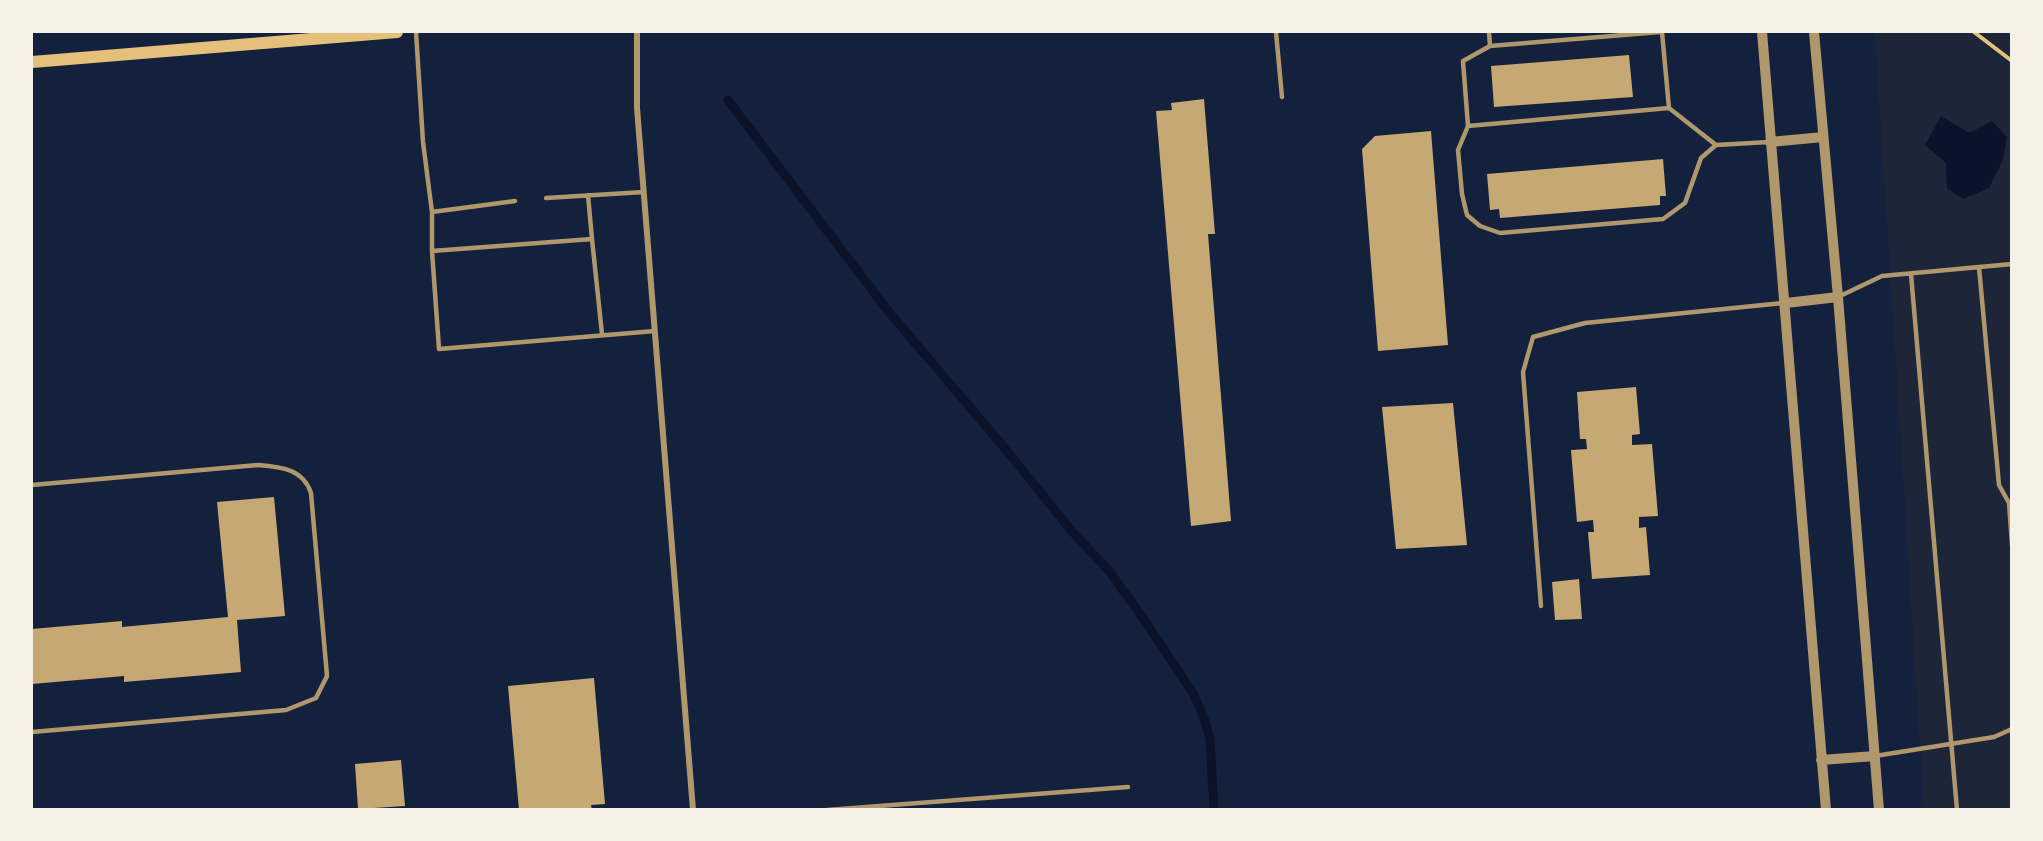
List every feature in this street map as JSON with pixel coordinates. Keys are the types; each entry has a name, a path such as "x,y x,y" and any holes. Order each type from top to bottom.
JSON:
{"main road":[{"path":"32,62 397,32"}],"street":[{"path":"637,32 636,90 693,810"},
{"path":"1762,32 1826,810"},
{"path":"1814,32 1838,297 1879,810"},
{"path":"1770,142 1823,137"},
{"path":"1785,303 1838,297"},
{"path":"1821,760 1875,756"}],"lane":[{"path":"416,32 423,142 432,212 432,251 439,349 655,331"},
{"path":"1276,32 1282,97"},
{"path":"1489,32 1490,46"},
{"path":"1669,108 1661,32 1490,46 1463,62 1468,126 1458,150 1462,194 1467,215 1480,226 1500,233 1663,219 1685,203 1701,159 1716,145 1770,142"},
{"path":"1468,126 1669,108 1716,145"},
{"path":"546,198 644,192"},
{"path":"588,195 602,334"},
{"path":"432,212 515,201"},
{"path":"432,251 592,239"},
{"path":"1838,297 1881,276 2012,264"},
{"path":"1979,267 2000,485 2009,503 2012,545"},
{"path":"1911,274 1956,810"},
{"path":"1541,606 1523,372 1533,337 1585,323 1785,303"},
{"path":"32,485 258,465 275,466 300,474 308,483 311,494 327,676 316,698 286,710 32,732"},
{"path":"1875,756 1994,737 2012,729"},
{"path":"827,810 1128,787"}],"path":[{"path":"1974,32 2012,61"}],"shaded area":[{"path":"1875,32 2011,32 2011,809 1924,809"},
{"path":"1941,116 1969,133 1992,121 2007,137 2003,160 1989,188 1963,199 1947,188 1946,163 1925,145"}],"building":[{"path":"1629,55 1633,97 1494,107 1491,66"},
{"path":"1204,99 1215,234 1208,234 1231,521 1191,526 1156,111 1172,110 1171,103"},
{"path":"1431,131 1448,345 1378,351 1362,149 1375,136"},
{"path":"1663,159 1666,196 1660,196 1660,205 1500,218 1499,209 1490,210 1487,174"},
{"path":"1636,387 1640,434 1632,435 1632,445 1652,444 1658,516 1639,517 1639,528 1646,527 1650,575 1592,579 1588,532 1594,532 1593,520 1577,522 1571,450 1587,449 1586,439 1580,439 1577,392"},
{"path":"1453,403 1467,545 1396,549 1382,407"},
{"path":"274,497 285,616 237,620 241,672 124,682 124,676 32,684 32,629 122,621 122,627 228,617 217,502"},
{"path":"1579,579 1582,619 1555,620 1552,582"},
{"path":"594,678 605,804 591,805 592,810 519,810 508,686"},
{"path":"401,760 405,806 358,809 355,764"}],"waterway":[{"path":"728,100 888,311 1070,529 1109,571 1145,621 1193,693 1204,718 1210,739 1214,810"}]}
